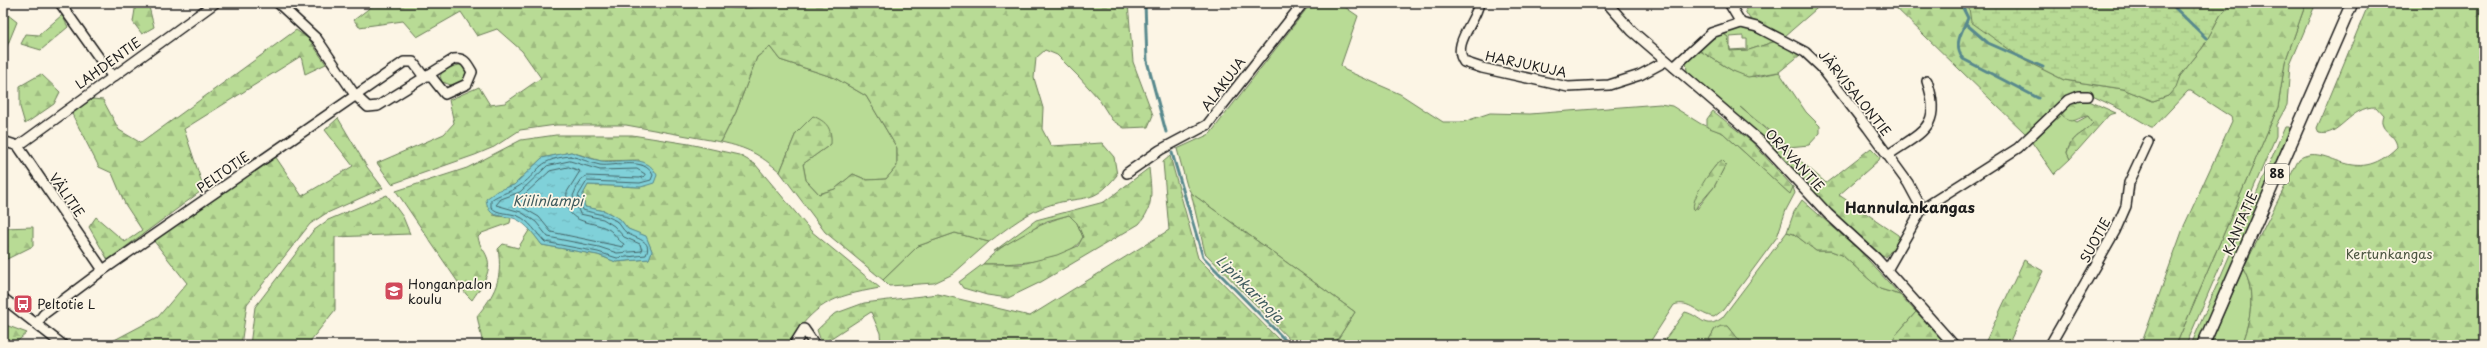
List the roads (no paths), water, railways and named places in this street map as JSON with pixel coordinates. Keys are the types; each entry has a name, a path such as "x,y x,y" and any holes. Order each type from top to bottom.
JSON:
{"main road":[{"name":"KANTATIE","path":"2203,345 2352,3"}],"street":[{"path":"60,3 112,76"},
{"name":"LAHDENTIE","path":"18,146 112,76 215,3"},
{"path":"278,3 317,40 355,95 368,107 378,106 454,59 460,58 466,61 472,72 467,84 445,94 427,76"},
{"name":"ALAKUJA","path":"1127,173 1160,150 1208,125 1303,3"},
{"name":"HARJUKUJA","path":"1479,3 1475,19 1462,40 1460,52 1464,62 1482,68 1524,76 1560,87 1602,86 1624,81 1666,61"},
{"name":"ORAVANTIE","path":"1607,3 1632,31 1747,129 1808,195 1887,270 1954,345"},
{"path":"1674,67 1711,33 1741,23 1729,3"},
{"name":"JÄRVISALONTIE","path":"1741,23 1757,28 1813,59 1908,183 1922,208"},
{"name":"PELTOTIE","path":"37,323 44,314 103,270 404,62 413,62 427,76"},
{"path":"1888,156 1922,132 1929,124 1933,106 1927,82"},
{"path":"1887,270 1922,208 2018,148 2068,100 2078,96 2088,96"},
{"path":"3,142 18,146"},
{"name":"SUOTIE","path":"2050,345 2115,231 2126,206 2129,182 2148,142"},
{"name":"VÄLITIE","path":"18,146 103,270"},
{"path":"3,298 37,323 63,345"},
{"path":"794,345 804,329 815,345"}],"water":[{"name":"Kiilinlampi","path":"571,152 601,161 640,161 652,168 657,175 654,183 641,187 588,185 582,196 585,207 605,211 620,219 628,229 646,236 652,251 649,259 616,262 598,255 542,245 530,230 520,221 510,217 496,215 490,211 487,206 486,199 497,191 514,185 542,158"}],"waterway":[{"name":"Lipinkarinoja","path":"1145,3 1147,61 1166,132"},
{"path":"2170,3 2206,38"},
{"path":"1962,6 1968,18 1958,44 1960,54 1963,59 2038,98"},
{"path":"1966,24 1988,43 2043,67"},
{"name":"Lipinkarinoja","path":"1172,153 1203,257 1290,345"}],"place":[{"name":"Honganpalon koulu","path":"394,291"},
{"name":"Peltotie L","path":"23,304"}],"district":[{"name":"Hannulankangas","path":"1910,208"}],"park label":[{"name":"Kertunkangas","path":"2389,254"}]}
